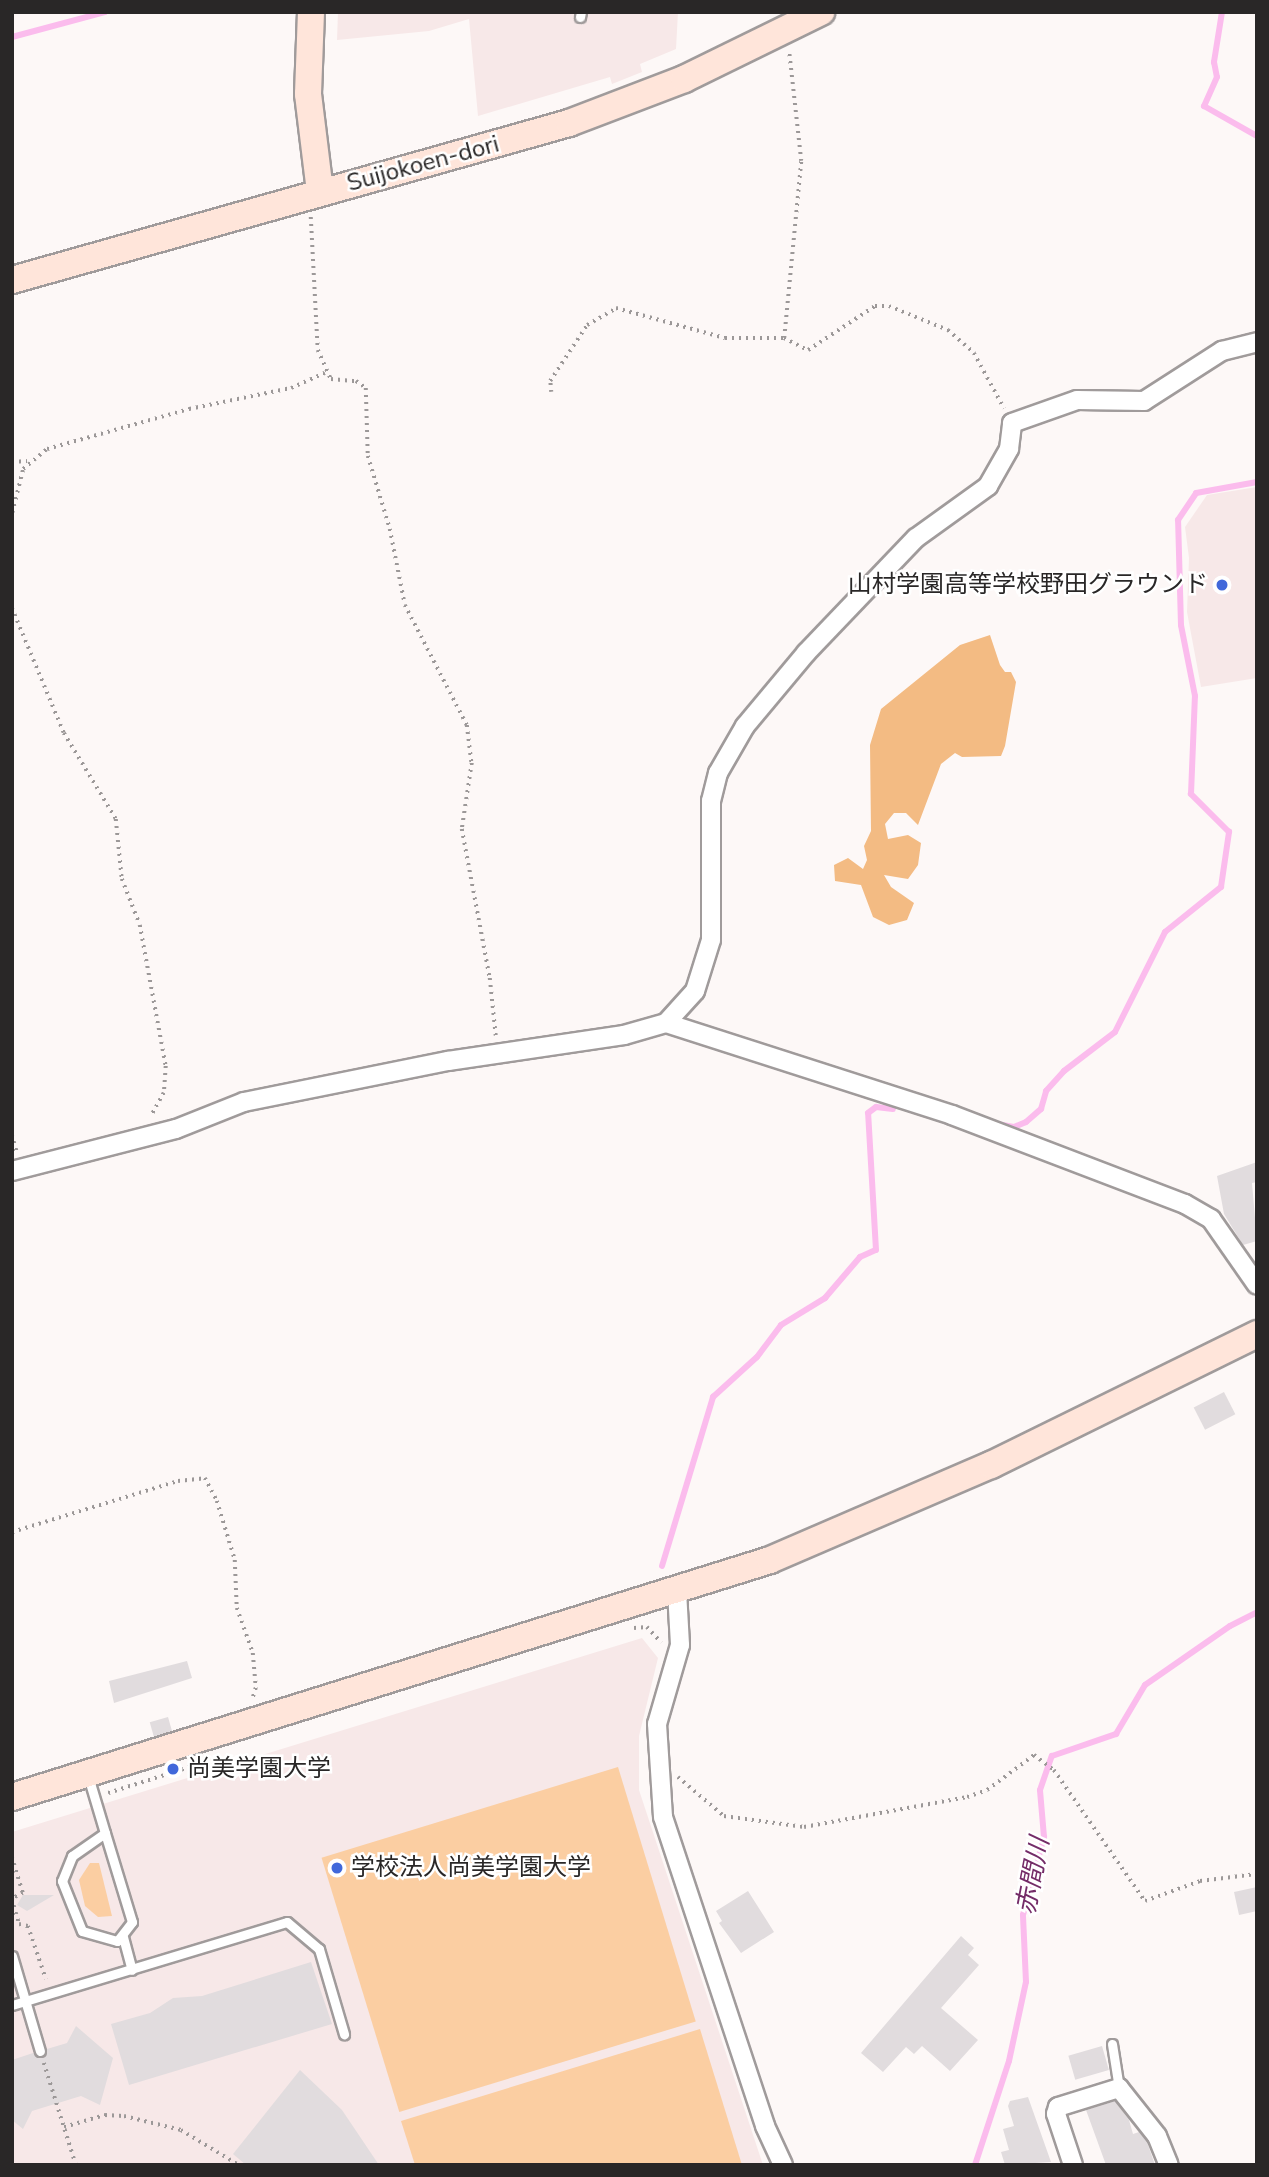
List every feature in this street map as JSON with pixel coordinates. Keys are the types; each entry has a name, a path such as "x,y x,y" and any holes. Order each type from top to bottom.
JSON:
{"street":[{"path":"312,12 308,94 320,192"},
{"name":"Suijokoen-dori","path":"12,280 569,123 684,79 821,12"},
{"path":"16,1166 176,1129 244,1102 498,1052 624,1035 666,1023 695,991 705,968 712,929 710,801 728,755 745,726 842,611 929,527 988,486 1009,449 1012,423 1044,408 1084,399 1144,401 1222,351 1257,342"},
{"path":"666,1023 952,1115 1185,1204 1211,1219 1257,1284"},
{"path":"12,1797 677,1591 809,1546 913,1501 1257,1334"},
{"path":"677,1591 680,1645 662,1697 657,1756 663,1817 765,2126 783,2165"},
{"path":"1072,2165 1056,2114 1058,2107 1119,2088 1157,2136 1169,2165"}],"lane":[{"path":"88,1774 132,1922 123,1937 132,1970"},
{"path":"106,1833 72,1856 62,1881 82,1931 102,1940 123,1937"},
{"path":"12,2005 287,1922 319,1950 344,2034"},
{"path":"12,1955 40,2051"},
{"path":"1112,2044 1119,2088"}],"path":[{"path":"784,338 801,161 786,31"},
{"path":"314,244 318,350 325,373 338,381 356,381 366,388 368,456 390,529 405,606 467,725 472,763 462,829 490,978 498,1052"},
{"path":"551,392 550,381 587,325 616,308 725,338 784,338 808,350 874,306 889,306 948,330 974,353 1012,423"},
{"path":"12,462 27,461 47,449 189,409 291,388 325,373"},
{"path":"12,513 27,461"},
{"path":"12,608 64,733 117,819 122,879 140,925 166,1066 164,1093 147,1136"},
{"path":"12,1135 16,1166"},
{"path":"12,1532 178,1481 205,1478 215,1494 235,1560 237,1608 253,1653 256,1723"},
{"path":"622,1631 646,1627 653,1622"},
{"path":"646,1627 664,1648"},
{"path":"657,1756 724,1816 804,1827 967,1797 987,1790 1034,1755 1054,1770 1145,1901 1200,1881 1257,1874"},
{"path":"108,1793 210,1761"},
{"path":"12,1857 23,1893 12,1899 19,1924 28,1926 44,1980 51,1978"},
{"path":"40,2051 76,2165"},
{"path":"64,2127 105,2115 124,2116 181,2130 239,2165"}],"shaded area":[{"path":"338,12 678,12 676,49 640,64 642,72 612,84 610,77 478,116 469,19 429,31 337,40"},
{"name":"山村学園高等学校野田グラウンド","path":"1257,487 1257,678 1201,687 1187,612 1189,558 1185,527 1207,495"},
{"path":"990,635 1000,665 1005,672 1011,672 1016,682 1005,746 1001,756 962,757 955,753 941,764 918,825 906,813 894,813 885,824 888,839 908,835 921,843 918,865 908,879 884,875 891,887 914,903 907,920 889,925 873,917 861,885 835,881 834,865 848,858 863,869 867,860 864,846 871,831 870,745 881,709 960,645"},
{"name":"学校法人尚美学園大学","path":"642,1638 658,1658 639,1736 639,1790 763,2165 12,2165 12,1832"},
{"path":"618,1767 696,2021 399,2112 322,1858"},
{"path":"90,1863 99,1863 112,1916 98,1917 85,1906 79,1880"},
{"path":"700,2029 742,2165 415,2165 401,2121"}],"building":[{"path":"1257,1162 1257,1182 1252,1183 1257,1241 1243,1245 1224,1214 1217,1176"},
{"path":"1224,1392 1235,1414 1205,1430 1194,1407"},
{"path":"187,1661 192,1678 114,1703 109,1681"},
{"path":"168,1717 172,1731 154,1737 150,1722"},
{"path":"1257,1887 1257,1911 1239,1915 1234,1892"},
{"path":"748,1891 774,1932 741,1953 719,1923 722,1921 716,1911"},
{"path":"23,1895 54,1895 27,1911 17,1905"},
{"path":"961,1936 974,1948 968,1955 979,1965 941,2008 978,2040 950,2071 922,2046 914,2054 906,2047 883,2072 861,2053"},
{"path":"311,1962 332,2024 129,2085 111,2024 150,2013 173,1998 202,1996"},
{"path":"76,2026 113,2058 100,2105 81,2096 32,2111 23,2129 12,2120 12,2060 33,2053 43,2057 47,2049 67,2043"},
{"path":"1102,2046 1109,2070 1075,2080 1068,2056"},
{"path":"300,2070 342,2110 379,2165 246,2165 233,2154"},
{"path":"1028,2097 1051,2162 1005,2165 1001,2152 1009,2150 1003,2129 1014,2126 1008,2106 1010,2101"},
{"path":"1115,2101 1129,2120 1133,2134 1139,2132 1147,2142 1155,2165 1106,2165 1086,2110"}],"waterway":[{"path":"12,37 105,12"},
{"path":"1222,12 1214,62 1217,77 1204,106 1257,136"},
{"path":"997,1124 1014,1127 1026,1122 1041,1109 1046,1091 1064,1071 1115,1032 1165,932 1221,887 1229,832 1191,794 1195,696 1181,625 1178,520 1196,493 1257,482"},
{"path":"662,1566 713,1397 757,1357 781,1325 825,1298 860,1257 876,1250 868,1113 876,1107 893,1109"},
{"name":"赤間川","path":"975,2165 1009,2061 1026,1982 1023,1915 1044,1837 1040,1790 1052,1756 1116,1734 1145,1685 1230,1626 1257,1612"}],"place":[{"name":"山村学園高等学校野田グラウンド","path":"1222,585"},
{"name":"尚美学園大学","path":"173,1769"},
{"name":"学校法人尚美学園大学","path":"337,1868"}]}
